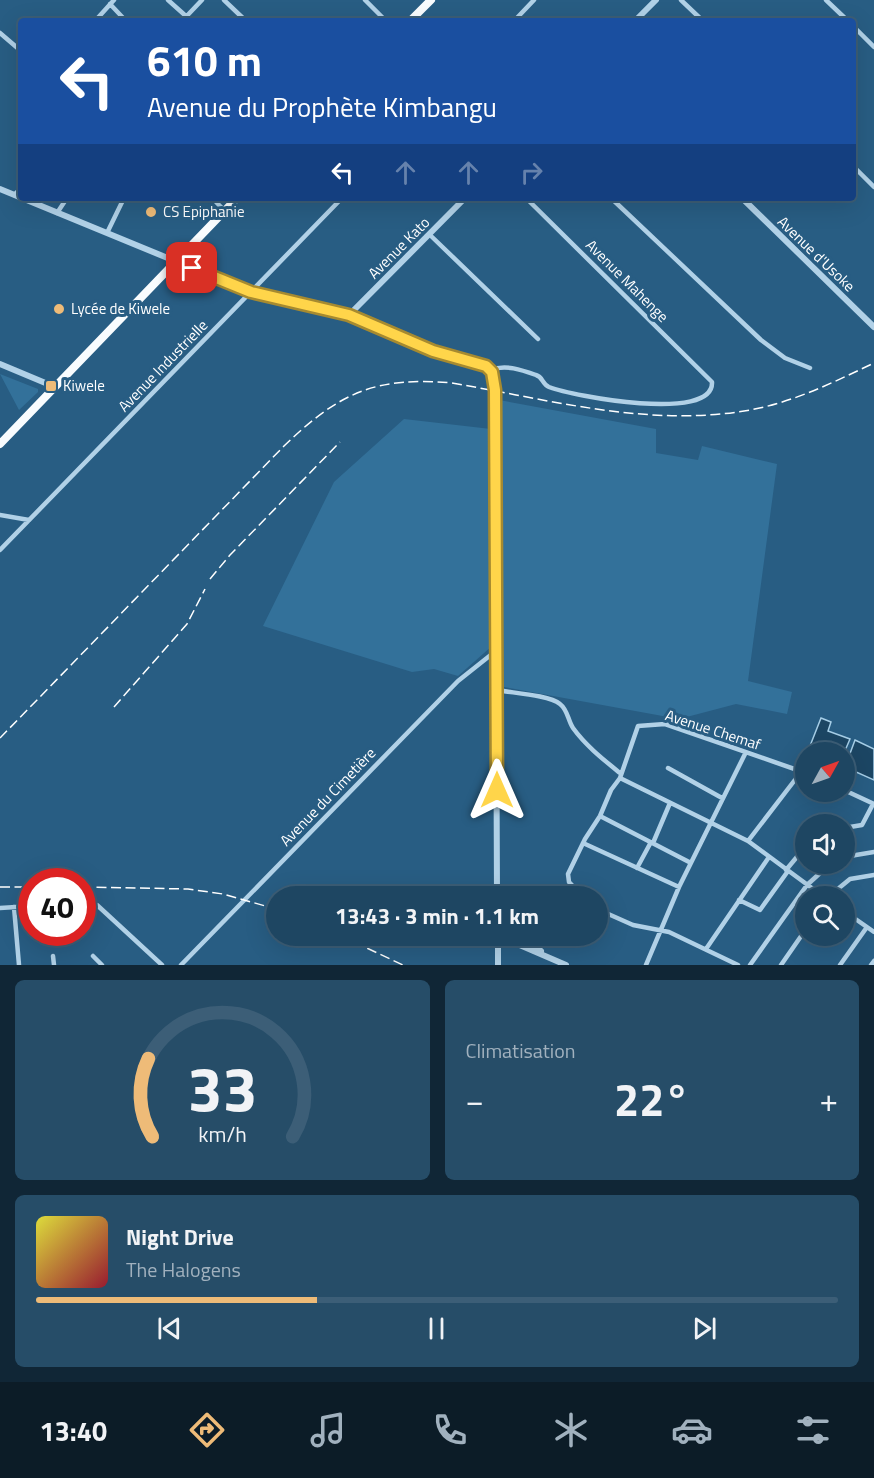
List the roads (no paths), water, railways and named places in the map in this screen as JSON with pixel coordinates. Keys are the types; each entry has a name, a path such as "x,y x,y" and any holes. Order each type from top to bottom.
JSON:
{"highway":[{"path":"413,18 430,0"},
{"path":"0,444 234,201"}],"street":[{"path":"168,0 183,18"},
{"path":"185,18 202,0"},
{"path":"224,0 243,18"},
{"path":"231,6 237,0"},
{"path":"365,0 383,18"},
{"path":"517,18 534,0"},
{"path":"638,18 656,0"},
{"path":"681,0 700,18"},
{"path":"826,0 845,18"},
{"path":"98,18 112,2 124,18"},
{"path":"856,29 874,47"},
{"path":"0,33 18,48"},
{"path":"856,169 874,187"},
{"path":"0,189 18,197"},
{"path":"14,195 18,191"},
{"path":"28,201 251,292 349,315 433,351 482,365 491,370 495,390 497,886"},
{"path":"57,213 65,201"},
{"path":"106,233 122,201"},
{"path":"215,201 225,211"},
{"name":"Avenue Industrielle","path":"0,550 339,201"},
{"name":"Avenue Kato","path":"349,315 462,201"},
{"name":"Avenue Mahenge","path":"491,370 503,366 538,375 546,386 579,394 658,404 680,404 700,399 709,394 713,388 712,382 529,201"},
{"path":"614,201 761,340 785,358 810,368"},
{"name":"Avenue d'Usoke","path":"745,201 874,327"},
{"path":"430,235 538,339"},
{"path":"0,364 55,387"},
{"path":"0,515 29,520"},
{"name":"Avenue du Cimetière","path":"181,965 458,681 497,650"},
{"path":"497,690 558,702 566,711 579,736 620,775 670,803 748,841 807,885"},
{"name":"Avenue Chemaf","path":"574,886 568,878 583,843 600,816 620,775 638,726 665,724 795,770"},
{"path":"646,965 679,887 745,753"},
{"path":"668,768 722,798"},
{"path":"748,841 795,783"},
{"path":"855,795 874,804 861,826 855,827"},
{"path":"637,868 652,843 670,803"},
{"path":"600,816 691,863"},
{"path":"583,843 679,887"},
{"path":"855,855 874,852"},
{"path":"706,949 769,857"},
{"path":"740,900 760,910 795,860"},
{"path":"750,965 807,885 820,874"},
{"path":"841,886 850,879 874,875"},
{"path":"96,906 162,965"},
{"path":"14,907 19,965"},
{"path":"0,908 18,907"},
{"path":"608,914 633,925 662,929 738,965"},
{"path":"855,919 874,932"},
{"path":"840,965 867,927"},
{"path":"781,965 795,945"},
{"path":"498,965 499,946"},
{"path":"523,946 566,965"},
{"path":"535,946 549,957"},
{"path":"53,956 54,965"},
{"path":"93,956 102,965"},
{"path":"871,965 874,961"}],"railway":[{"path":"0,738 284,446 323,413 360,392 401,382 452,383 601,410 675,416 713,415 750,410 782,402 814,391 874,363"},
{"path":"210,579 230,555 340,442"},
{"path":"114,707 187,624 205,589"},
{"path":"0,887 18,887"},
{"path":"96,887 188,889 223,894 266,906"},
{"path":"362,946 403,965"}],"place":[{"name":"CS Epiphanie","path":"151,212"},
{"name":"Lycée de Kiwele","path":"59,309"},
{"name":"Kiwele","path":"51,386"}]}
